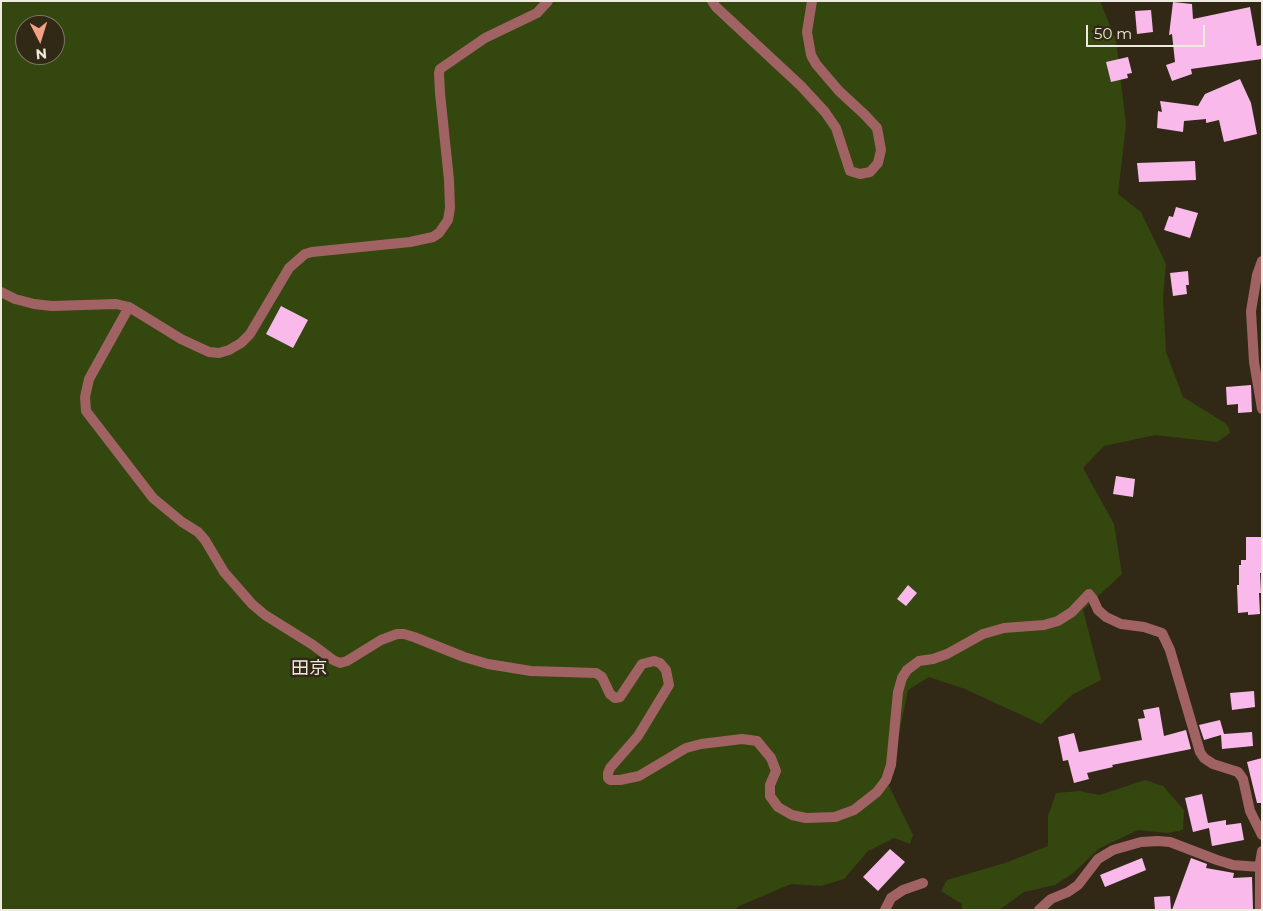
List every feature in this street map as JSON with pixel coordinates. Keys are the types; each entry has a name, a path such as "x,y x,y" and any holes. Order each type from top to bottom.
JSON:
{"street":[{"path":"1,292 15,299 52,306 116,304 129,308 181,339 209,352 219,353 229,350 250,334 289,268 305,254 410,242 433,237 439,233 448,220 450,208 440,93 440,69 484,38 537,13 548,1"},
{"path":"712,1 716,7 801,86 825,112 836,128 850,171 860,174 870,172 878,163 881,150 877,128 839,91 816,64 811,55 806,32 812,1"},
{"path":"1262,261 1257,275 1251,311 1254,362 1262,408"},
{"path":"129,308 90,378 85,397 86,411 153,498 182,522 198,532 205,540 224,572 252,604 264,615 314,645 333,660 340,663 347,661 381,640 397,634 404,634 488,664 531,671 596,673 602,677 610,694 615,698 620,697 642,664 654,661 666,670 669,685 638,736 610,768 608,774 610,780 639,776 686,748 701,744 742,739 757,741 771,758 776,771 770,785 770,796 778,807 792,815 806,818 835,817 854,810 877,792 886,780 891,765 898,692 902,678 907,670 919,661 947,654 990,632 1004,628 1044,625 1058,621 1072,612 1089,594 1098,610 1106,617 1121,624 1144,627 1162,633 1170,650 1200,752 1204,758 1213,764 1238,772 1243,780 1250,811 1262,835"},
{"path":"1039,910 1051,899 1068,892 1078,885 1098,859 1113,850 1141,842 1170,842 1233,865 1260,867"},
{"path":"1260,910 1262,852"},
{"path":"885,910 891,898 903,890 923,883"}],"green space":[{"path":"1,1 1100,1 1116,40 1126,125 1118,194 1141,212 1166,264 1163,298 1166,352 1183,397 1225,423 1230,433 1217,442 1155,435 1104,446 1083,468 1114,524 1122,574 1083,610 1101,680 1072,695 1041,724 965,689 929,677 908,690 899,734 884,776 913,835 910,844 894,838 868,851 844,879 821,886 791,884 737,907 736,910 1,910"},
{"path":"1145,780 1163,786 1184,810 1183,830 1168,833 1138,830 1100,848 1073,873 1055,885 1024,892 999,910 962,910 962,904 941,891 947,880 1005,863 1048,846 1048,816 1056,793 1079,791 1100,795"}],"building":[{"path":"1173,2 1192,4 1193,19 1250,7 1257,46 1262,45 1262,59 1191,69 1192,74 1172,81 1166,65 1175,62 1172,34 1169,35"},
{"path":"1151,10 1153,32 1137,34 1135,11"},
{"path":"1128,57 1132,73 1127,74 1128,78 1111,82 1106,62"},
{"path":"1240,79 1251,103 1257,134 1224,142 1219,120 1206,123 1206,119 1184,121 1183,132 1157,128 1158,111 1162,112 1160,101 1198,106 1205,94"},
{"path":"1195,161 1196,180 1139,182 1137,163"},
{"path":"1176,207 1198,213 1190,238 1164,230 1169,216 1173,217"},
{"path":"1188,271 1189,285 1186,285 1187,294 1173,296 1170,273"},
{"path":"281,306 308,320 293,348 266,334"},
{"path":"1251,385 1252,412 1238,413 1238,404 1227,405 1226,387"},
{"path":"1116,476 1135,479 1133,497 1113,494"},
{"path":"1246,537 1262,537 1261,593 1259,593 1260,614 1248,615 1248,612 1238,613 1237,585 1239,585 1239,565 1241,565 1241,560 1246,560"},
{"path":"908,585 917,593 906,606 897,599"},
{"path":"1254,691 1255,707 1232,710 1230,693"},
{"path":"1159,707 1164,736 1186,730 1191,749 1112,765 1113,767 1087,773 1089,779 1074,783 1068,760 1063,761 1058,737 1074,733 1079,752 1142,740 1138,719 1145,718 1143,710"},
{"path":"1220,720 1224,734 1252,732 1253,746 1222,749 1221,735 1204,740 1199,725"},
{"path":"1262,758 1262,803 1257,803 1247,762"},
{"path":"1202,794 1208,823 1226,820 1226,825 1241,823 1244,840 1212,846 1209,828 1193,832 1185,798"},
{"path":"890,849 905,862 878,891 863,877"},
{"path":"1142,858 1146,870 1105,887 1100,875"},
{"path":"1191,858 1207,864 1206,868 1234,873 1233,878 1252,877 1253,910 1172,910"},
{"path":"1170,896 1171,910 1155,910 1154,897"}],"district":[{"name":"田京","path":"309,669"}]}
